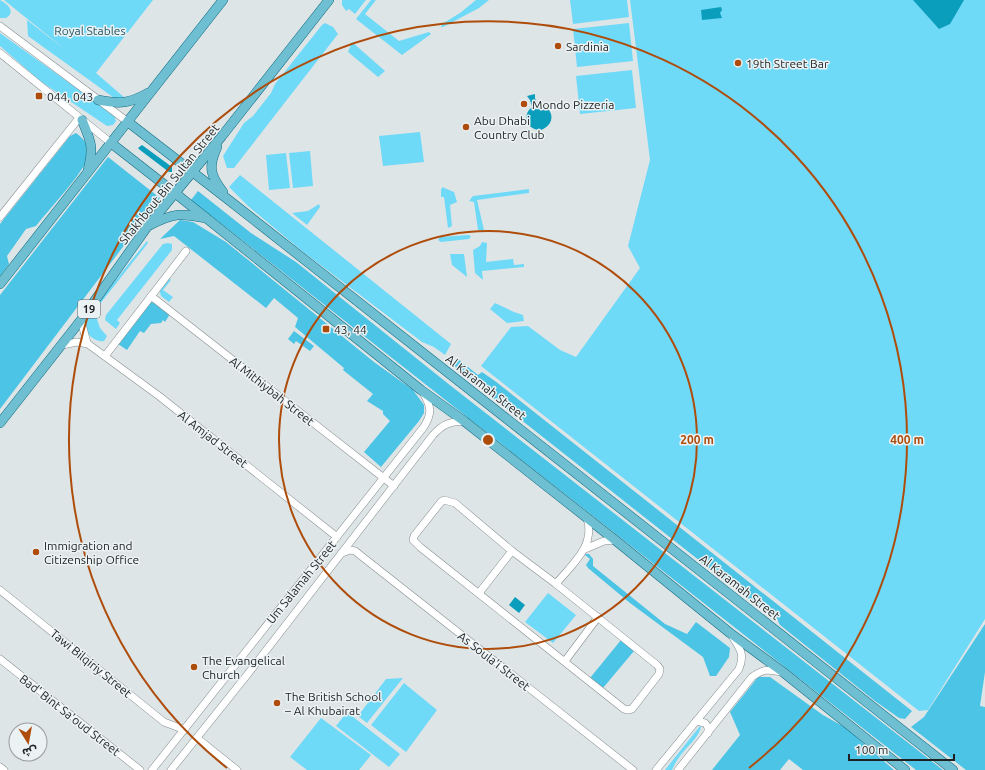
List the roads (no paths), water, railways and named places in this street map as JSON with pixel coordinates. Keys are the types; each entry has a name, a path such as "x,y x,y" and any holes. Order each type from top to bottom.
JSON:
{"main road":[{"path":"0,284 223,0"},
{"name":"Shakhbout Bin Sultan Street","path":"0,423 81,320 147,227 222,136 329,0"},
{"path":"98,100 112,102 133,101 151,92"},
{"path":"80,119 92,146 87,173"},
{"name":"Al Karamah Street","path":"128,122 953,770"},
{"path":"222,136 212,161 211,171 214,180 230,201"},
{"path":"111,143 421,390 464,421 905,770"},
{"path":"147,227 167,217 178,214 207,218"}],"street":[{"name":"Al Karamah Street","path":"0,26 128,122"},
{"path":"0,53 111,143"},
{"path":"0,216 80,119"},
{"path":"104,356 186,251"},
{"name":"Al Mithiybah Street","path":"150,296 394,486"},
{"path":"62,345 77,342 87,343 81,320"},
{"name":"Al Amjad Street","path":"87,343 170,405 337,537"},
{"name":"Um Salamah Street","path":"152,770 384,478 427,421 430,412 429,404 421,390"},
{"name":"Um Salamah Street","path":"171,770 247,675 438,429 444,424 464,421"},
{"path":"444,500 455,502 512,551 556,584 657,665 660,669 659,674 632,709 624,709 420,547 414,540 414,536 444,500"},
{"path":"556,584 585,549 590,533 590,526 587,518"},
{"path":"342,553 350,550 355,551 354,537"},
{"path":"585,549 604,541 615,540"},
{"name":"As Soula'i Street","path":"355,551 633,770"},
{"path":"479,593 512,551"},
{"name":"Tawi Bilqiriy Street","path":"0,590 164,722 185,730"},
{"path":"565,661 598,618"},
{"path":"655,770 739,669 742,661 742,653 730,633"},
{"name":"Bad' Bint Sa'oud Street","path":"0,659 140,770"},
{"path":"678,770 752,677 760,671 770,669 783,672"},
{"path":"696,721 705,723 708,727 708,733"},
{"path":"197,738 238,770"},
{"path":"0,767 4,770"}],"place":[{"name":"Sardinia","path":"558,46"},
{"name":"19th Street Bar","path":"738,63"},
{"name":"044, 043","path":"39,96"},
{"name":"Mondo Pizzeria","path":"524,104"},
{"name":"Abu Dhabi Country Club","path":"466,127"},
{"name":"43, 44","path":"326,329"},
{"name":"Immigration and Citizenship Office","path":"36,552"},
{"name":"The Evangelical Church","path":"194,667"},
{"name":"The British School – Al Khubairat","path":"277,703"}],"park label":[{"name":"Royal Stables","path":"90,30"}]}
